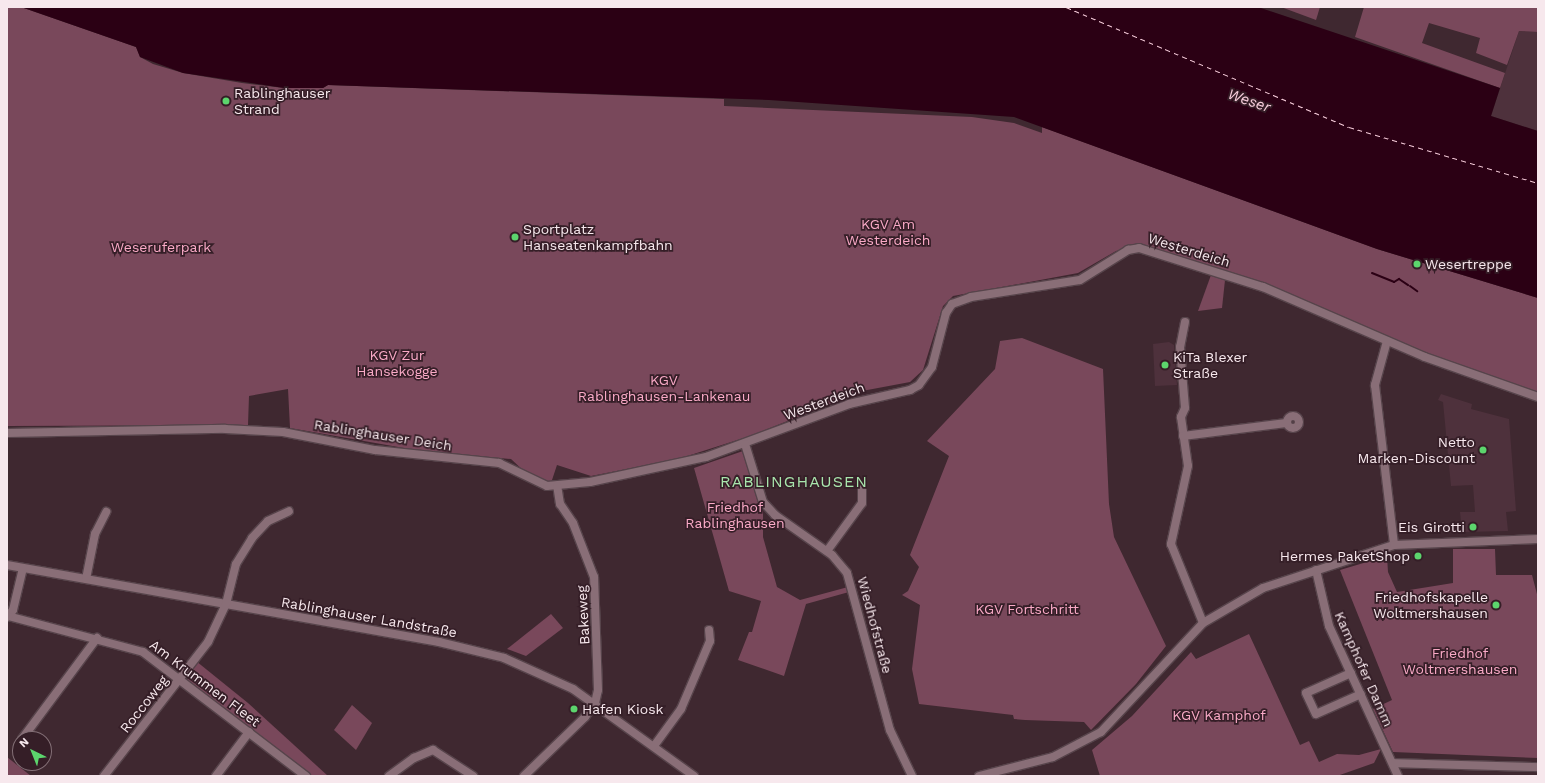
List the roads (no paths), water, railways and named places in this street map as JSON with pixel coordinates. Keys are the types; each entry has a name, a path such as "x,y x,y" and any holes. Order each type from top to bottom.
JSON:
{"street":[{"name":"Westerdeich","path":"745,444 849,404 919,386 932,367 946,313 960,300 1080,280 1128,250 1139,248 1263,287 1388,341 1538,396"},
{"path":"1185,322 1180,347 1185,408 1183,436 1188,466 1171,544 1203,624"},
{"path":"1388,341 1375,385 1394,545"},
{"path":"1183,436 1286,424"},
{"name":"Rablinghauser Deich","path":"7,433 225,429 283,432 382,451 499,462 542,485 556,486 676,465 745,444"},
{"name":"Wiedhofstraße","path":"745,444 763,502 775,515 827,551 841,563 849,578 890,730 912,776"},
{"name":"Bakeweg","path":"556,486 560,504 573,523 589,564 597,593 599,664 595,703"},
{"path":"827,551 862,503 862,489"},
{"name":"Roccoweg","path":"104,776 208,642 226,604 236,564 250,536 268,521 289,511"},
{"path":"86,579 95,534 106,512"},
{"path":"979,776 1053,757 1101,732 1203,624 1242,598 1316,570 1394,545 1538,539"},
{"name":"Rablinghauser Landstraße","path":"7,565 489,653 549,676 595,703 694,776"},
{"path":"7,617 13,610 23,568"},
{"name":"Kamphofer Damm","path":"1316,570 1329,626 1398,776"},
{"name":"Am Krummen Fleet","path":"7,617 97,638 143,652 306,776"},
{"path":"654,746 681,709 710,640 709,630"},
{"path":"28,731 97,638"},
{"path":"1351,673 1306,693 1316,714 1360,694"},
{"path":"524,776 595,703"},
{"path":"216,776 249,732"},
{"path":"389,776 414,758 433,750 473,776"},
{"path":"1393,763 1535,767 1531,776"}],"water":[{"name":"Weser","path":"21,7 1258,7 1500,88 1491,116 1538,131 1538,298 1377,249 1014,117 769,100 328,85 323,88 284,88 183,73 140,57 136,47"}],"waterway":[{"path":"1372,273 1394,282 1399,279 1408,285"},
{"path":"1410,286 1417,291"}],"place":[{"name":"Rablinghauser Strand","path":"226,101"},
{"name":"Sportplatz Hanseatenkampfbahn","path":"515,237"},
{"name":"Wesertreppe","path":"1417,264"},
{"name":"KiTa Blexer Straße","path":"1165,365"},
{"name":"Netto Marken-Discount","path":"1483,450"},
{"name":"Eis Girotti","path":"1473,527"},
{"name":"Hermes PaketShop","path":"1418,556"},
{"name":"Friedhofskapelle Woltmershausen","path":"1496,605"},
{"name":"Hafen Kiosk","path":"574,709"}],"district":[{"name":"RABLINGHAUSEN","path":"794,482"}],"park label":[{"name":"KGV Am Westerdeich","path":"888,232"},
{"name":"Weseruferpark","path":"161,247"},
{"name":"KGV Zur Hansekogge","path":"397,364"},
{"name":"KGV Rablinghausen-Lankenau","path":"664,388"},
{"name":"Friedhof Rablinghausen","path":"735,516"},
{"name":"KGV Fortschritt","path":"1027,609"},
{"name":"Friedhof Woltmershausen","path":"1460,662"},
{"name":"KGV Kamphof","path":"1219,715"}]}
